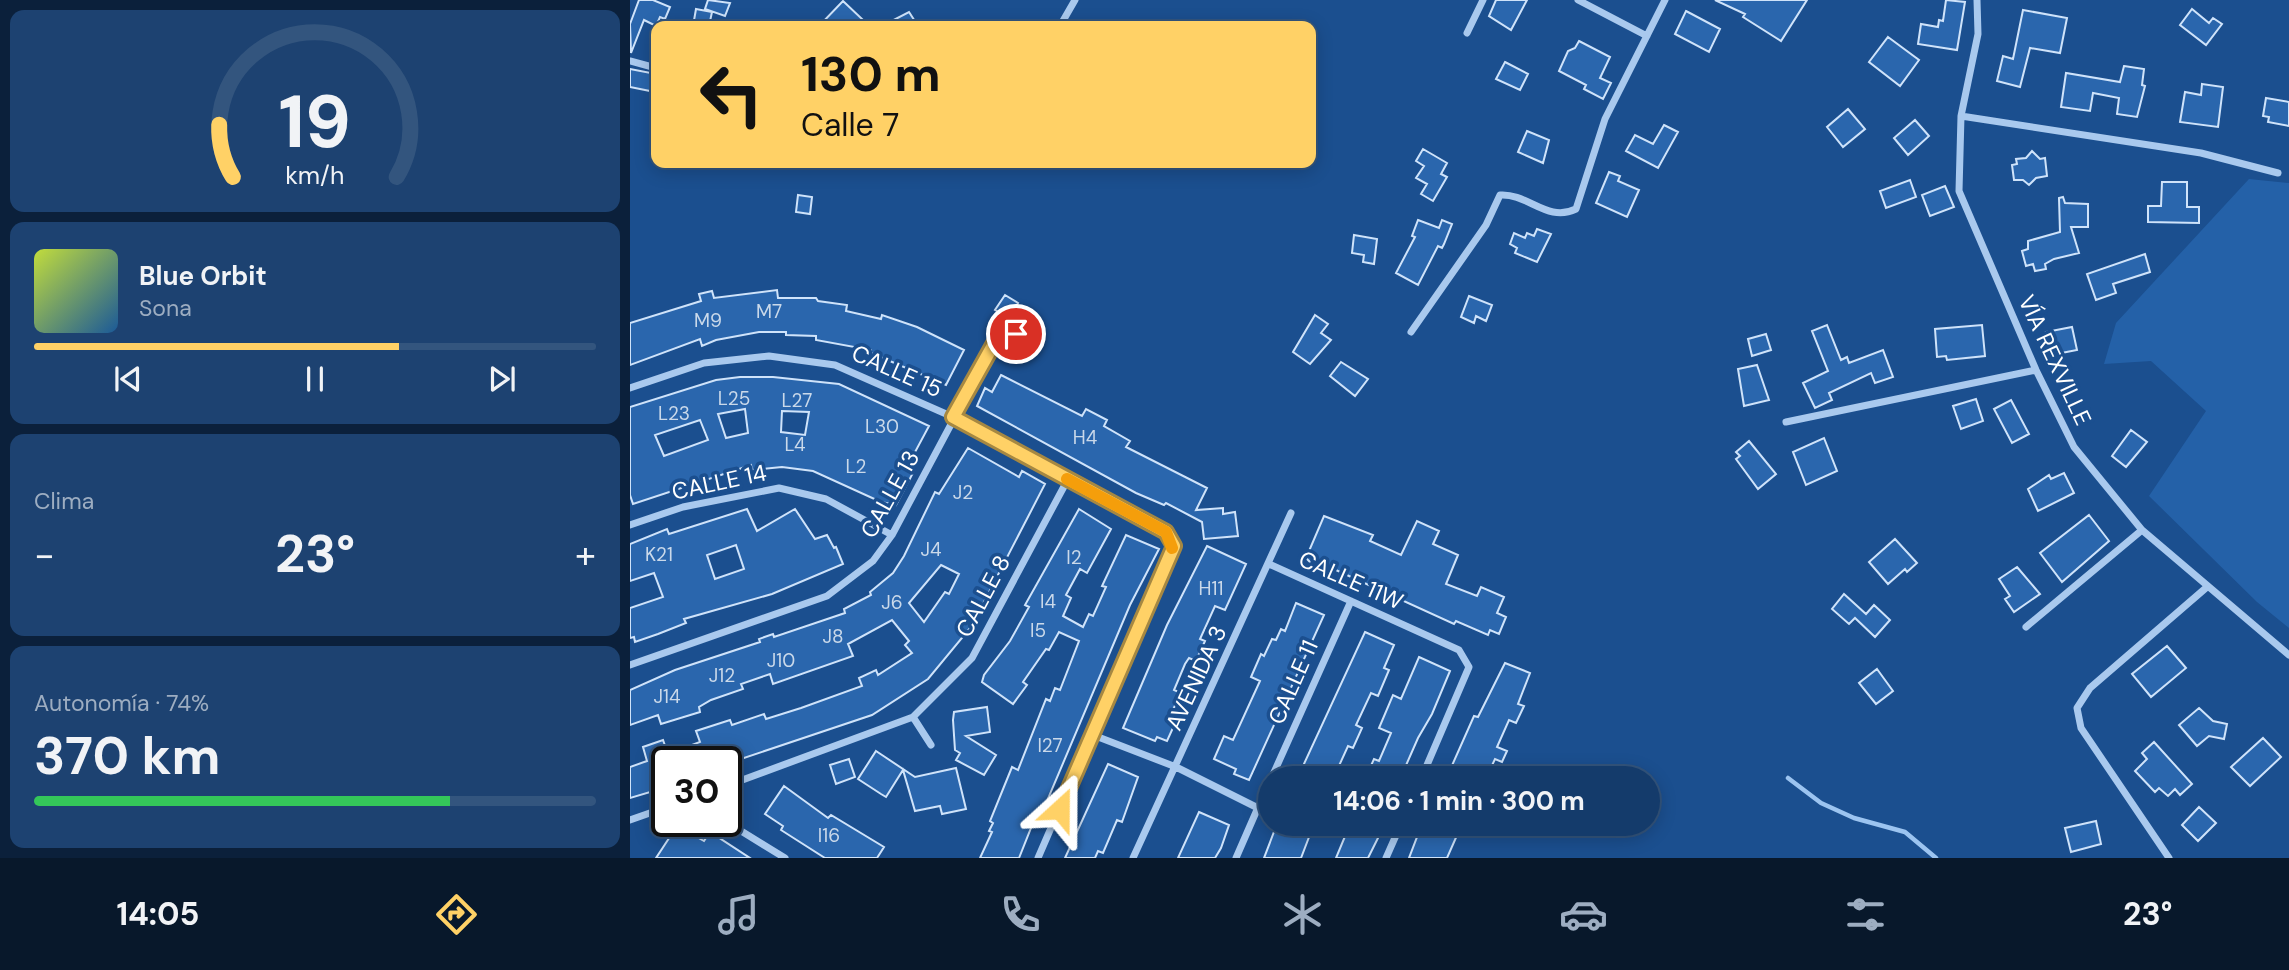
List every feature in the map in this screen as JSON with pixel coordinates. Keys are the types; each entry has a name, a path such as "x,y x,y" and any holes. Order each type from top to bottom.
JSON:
{"street":[{"path":"1063,21 1075,0"},
{"path":"1467,33 1483,0"},
{"path":"1578,0 1647,36"},
{"path":"1410,332 1486,225 1500,195 1509,195 1550,213 1566,214 1576,209 1605,119 1665,0"},
{"name":"VÍA REXVILLE","path":"1977,0 1978,34 1961,116 1959,191 2036,370 2074,447 2143,530 2289,655"},
{"path":"630,61 651,67"},
{"path":"1961,116 2201,153 2278,173"},
{"name":"CALLE 13","path":"630,665 827,596 873,561 892,535 996,340 1016,334"},
{"name":"CALLE 15","path":"630,388 704,363 769,356 835,365 953,417 1166,532 1174,546 1093,735"},
{"path":"1786,422 2036,370"},
{"name":"CALLE 8","path":"742,780 913,718 972,658 1068,479"},
{"name":"CALLE 14","path":"630,526 683,507 779,488 826,499 892,535"},
{"name":"AVENIDA 3","path":"1133,858 1290,513"},
{"path":"2026,627 2143,530"},
{"name":"CALLE 11W","path":"1269,564 1459,650 1469,667 1427,766"},
{"path":"2169,858 2081,728 2077,708 2090,688 2207,587"},
{"name":"CALLE 11","path":"1277,766 1351,601"},
{"path":"913,718 931,745"},
{"path":"1038,858 1093,735 1176,767 1258,808"},
{"name":"CALLE 11","path":"1236,858 1258,808"},
{"path":"630,820 651,813"},
{"path":"742,831 785,858"},
{"path":"1386,858 1396,836"}],"shaded area":[{"path":"2249,179 2289,183 2289,628 2257,602 2149,496 2206,411 2151,361 2104,364 2116,323"}],"building":[{"path":"639,0 653,0 670,7 665,19 660,17 658,21 651,21 651,24 644,20 631,53 630,24"},
{"path":"708,0 730,3 725,16 705,9"},
{"path":"1496,0 1527,0 1511,30 1489,16"},
{"path":"1715,0 1807,0 1781,41 1743,17 1745,14"},
{"path":"1946,0 1965,2 1957,50 1918,44 1921,24 1938,27 1939,20 1943,21"},
{"path":"843,1 862,19 860,21 824,21"},
{"path":"696,9 712,12 710,21 694,21"},
{"path":"2192,9 2209,23 2213,18 2222,24 2206,45 2180,25"},
{"path":"2023,10 2067,18 2060,53 2030,48 2020,87 1997,81 2003,56 2013,59"},
{"path":"1686,11 1720,29 1709,52 1675,34"},
{"path":"909,12 915,21 892,21"},
{"path":"1888,37 1919,60 1900,86 1869,62"},
{"path":"1579,41 1610,57 1600,78 1611,83 1603,99 1584,89 1586,85 1559,71 1568,51 1575,48"},
{"path":"1505,62 1528,74 1520,90 1496,79"},
{"path":"2124,66 2144,69 2142,85 2145,86 2137,117 2117,114 2119,98 2093,93 2090,111 2061,107 2066,73 2120,82"},
{"path":"630,69 651,73 651,91 630,87"},
{"path":"2202,84 2223,87 2218,127 2180,122 2185,92 2201,95"},
{"path":"2266,98 2289,102 2289,126 2268,122 2269,117 2263,116"},
{"path":"1848,109 1865,129 1843,147 1827,127"},
{"path":"1915,120 1929,136 1908,155 1894,138"},
{"path":"1664,125 1678,132 1658,168 1626,151 1635,135 1653,144"},
{"path":"1527,131 1549,140 1543,163 1518,152"},
{"path":"1423,149 1447,163 1441,174 1447,177 1433,201 1421,194 1427,184 1416,178 1424,166 1416,161"},
{"path":"2032,151 2040,159 2045,158 2047,176 2036,178 2029,185 2023,180 2014,180 2012,165 2017,164 2016,159 2026,158"},
{"path":"1609,172 1620,176 1618,181 1639,190 1627,217 1596,203"},
{"path":"1910,180 1916,197 1886,208 1880,191"},
{"path":"2162,182 2187,182 2187,207 2199,207 2199,223 2148,222 2148,206 2161,206"},
{"path":"1945,186 1954,207 1930,216 1922,195"},
{"path":"798,195 812,197 810,214 796,212"},
{"path":"2063,197 2065,203 2088,204 2088,227 2071,227 2079,253 2054,259 2045,264 2046,269 2035,271 2033,264 2026,266 2022,251 2028,249 2028,241 2060,232 2059,198"},
{"path":"1418,220 1439,228 1442,220 1452,224 1442,248 1438,246 1418,285 1396,273 1415,237 1412,236"},
{"path":"1537,229 1551,234 1537,262 1515,253 1517,248 1510,244 1514,233 1525,238 1527,233 1534,236"},
{"path":"1354,235 1377,239 1374,264 1363,262 1364,255 1352,253"},
{"path":"2145,254 2150,272 2113,284 2116,293 2096,300 2087,274"},
{"path":"777,290 778,298 816,298 818,301 847,305 846,311 881,319 882,315 917,327 964,350 946,385 871,353 871,350 816,340 816,336 786,335 786,332 759,332 716,340 702,346 700,339 630,365 630,323 701,301 699,294 712,291 714,298"},
{"path":"1005,295 1018,303 1009,318 995,310"},
{"path":"1469,296 1492,305 1486,321 1476,316 1474,323 1461,317"},
{"path":"1315,315 1328,324 1321,333 1331,340 1310,364 1293,352"},
{"path":"1827,325 1841,360 1847,357 1849,363 1883,350 1893,377 1875,383 1871,373 1829,393 1832,400 1815,408 1803,383 1828,371 1812,331"},
{"path":"1982,325 1985,356 1947,360 1946,356 1937,357 1935,329"},
{"path":"2072,327 2077,350 2051,355 2046,332"},
{"path":"1766,334 1771,350 1752,356 1748,339"},
{"path":"1341,362 1368,379 1355,396 1330,376"},
{"path":"1757,365 1769,400 1744,406 1738,369"},
{"path":"1001,375 1082,416 1086,409 1107,420 1104,426 1130,441 1126,447 1207,488 1196,510 1223,508 1223,514 1235,512 1238,536 1204,539 1202,522 1166,503 1164,505 1136,493 977,406 985,388 992,392"},
{"path":"773,377 839,384 929,426 907,467 914,471 896,505 881,502 813,471 782,467 752,470 751,465 633,504 630,495 630,407 716,380","holes":["745,409 748,433 726,438 718,414","782,411 809,412 805,435 781,432","700,420 708,440 664,456 655,435"]},
{"path":"1976,399 1983,421 1961,429 1953,406"},
{"path":"2011,400 2029,434 2012,443 1994,409"},
{"path":"2131,430 2147,442 2126,467 2112,456"},
{"path":"1824,438 1837,471 1806,485 1793,452"},
{"path":"1749,441 1776,474 1758,489 1736,459 1740,456 1736,452"},
{"path":"968,448 1019,477 1022,471 1045,484 971,627 928,679 872,715 742,759 742,746 689,746 700,742 696,731 730,720 732,725 764,714 766,719 862,686 859,678 876,670 878,675 912,653 905,645 909,641 892,620 848,644 853,656 773,684 770,674 741,684 743,689 711,700 699,707 700,712 661,724 658,715 630,725 630,690 675,670 760,642 759,639 773,634 774,637 845,613 844,609 871,595 870,592 893,573 904,556 935,492 939,494","holes":["941,565 959,574 949,594 945,592 924,622 909,603"]},
{"path":"2064,473 2074,493 2038,511 2028,489 2049,475 2051,479"},
{"path":"747,509 757,531 795,509 815,539 827,535 843,564 772,594 684,619 686,623 635,642 634,637 630,638 630,608 663,597 654,573 630,581 630,544 667,529 669,534","holes":["736,545 744,569 715,579 707,555"]},
{"path":"1079,509 1111,529 1087,573 1080,569 1066,595 1071,598 1063,616 1083,627 1089,614 1093,616 1106,587 1102,586 1126,535 1159,549 1130,605 1039,820 1035,818 1019,858 980,858 992,832 989,831 993,823 990,821 1012,767 1018,770 1046,699 1050,701 1055,688 1060,690 1079,641 1059,632 1049,650 1046,649 1023,682 1027,685 1013,704 982,682 984,675 1010,641 1029,607 1025,605"},
{"path":"2089,515 2109,541 2062,582 2040,553"},
{"path":"1324,516 1373,535 1370,541 1401,555 1417,521 1439,531 1433,544 1458,555 1446,584 1477,596 1481,587 1504,597 1497,613 1506,617 1499,634 1490,630 1488,635 1456,621 1454,624 1325,565 1312,564 1306,558"},
{"path":"1895,539 1917,563 1907,572 1905,569 1888,584 1869,562"},
{"path":"1207,546 1246,564 1225,610 1215,606 1200,639 1205,641 1196,661 1189,658 1185,664 1174,690 1181,693 1170,716 1177,719 1167,741 1157,737 1155,741 1123,728 1167,625"},
{"path":"2017,567 2040,594 2014,612 2005,599 2010,596 1999,579"},
{"path":"1844,594 1866,614 1874,605 1890,620 1875,637 1855,618 1849,624 1832,609"},
{"path":"1296,603 1324,615 1249,780 1234,774 1236,769 1214,759 1224,736 1233,740 1260,681 1251,677 1261,654 1264,656 1272,639 1276,640 1281,629 1285,631"},
{"path":"1365,632 1394,645 1384,668 1389,670 1378,696 1371,693 1356,725 1362,728 1353,748 1348,746 1339,766 1303,766"},
{"path":"2167,646 2186,668 2151,697 2132,674"},
{"path":"1419,657 1450,671 1406,766 1371,766 1374,759 1379,761 1391,733 1379,728 1393,695 1401,699"},
{"path":"1505,663 1530,673 1518,704 1524,706 1516,723 1509,720 1497,747 1507,751 1502,762 1495,759 1492,766 1452,766 1474,716 1478,717"},
{"path":"1877,669 1893,691 1876,704 1859,683"},
{"path":"987,707 990,732 966,736 996,755 984,775 956,760 960,753 955,750 953,720 954,712"},
{"path":"2199,708 2213,721 2227,724 2224,739 2209,736 2197,746 2179,725"},
{"path":"2263,738 2281,757 2250,786 2231,767"},
{"path":"663,740 665,746 651,746 651,792 630,798 630,767 647,761 643,747"},
{"path":"2154,742 2192,784 2180,795 2175,789 2168,796 2159,788 2155,792 2135,771 2147,759 2142,753"},
{"path":"876,751 915,777 956,768 966,809 942,814 940,806 915,811 903,770 886,797 881,794 858,779"},
{"path":"849,759 855,777 836,784 830,765"},
{"path":"1108,764 1138,777 1122,822 1117,820 1103,853 1098,851 1095,858 1065,858"},
{"path":"784,786 828,818 831,815 884,847 877,858 825,858 781,830 783,826 765,814"},
{"path":"2199,807 2216,823 2198,841 2182,825"},
{"path":"1199,812 1229,825 1221,848 1215,858 1178,858"},
{"path":"2096,821 2101,844 2071,852 2065,828"},
{"path":"1272,836 1309,836 1301,858 1264,858"},
{"path":"1345,836 1379,836 1368,858 1336,858"},
{"path":"1417,836 1457,836 1447,858 1409,858"},
{"path":"670,837 697,837 704,841 707,837 718,837 750,858 656,858"}],"waterway":[{"path":"1788,778 1821,803 1854,818 1905,832 1936,858"}],"slow traffic":[{"path":"1067,479 1166,532 1174,546 1172,548"}],"route":[{"path":"1016,334 996,340 953,417 1166,532 1174,546 1060,809"}]}
